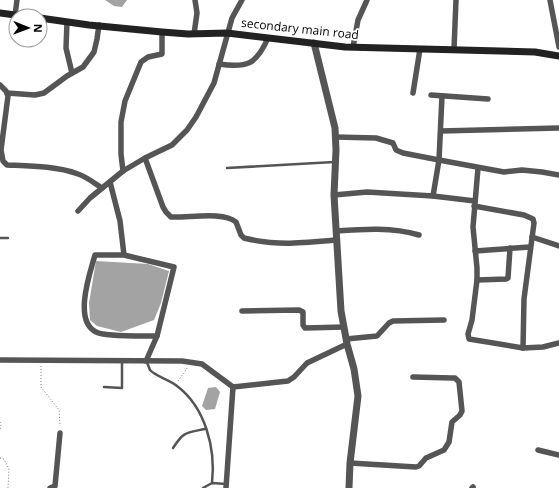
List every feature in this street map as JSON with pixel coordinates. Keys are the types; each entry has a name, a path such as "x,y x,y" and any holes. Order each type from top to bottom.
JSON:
{"main road":[{"name":"secondary main road","path":"48,19 162,32 194,34 227,33 353,47 535,52 559,56"}],"street":[{"path":"194,34 197,13 195,0"},
{"path":"78,211 90,198 123,171 172,145 187,130 196,117 214,83 227,33 235,10 242,0"},
{"path":"353,47 358,20 367,0"},
{"path":"454,49 456,0"},
{"path":"550,0 558,34 559,46"},
{"path":"67,22 66,48 72,73"},
{"path":"7,93 40,94 83,67 94,52 99,25"},
{"path":"123,171 121,154 121,122 125,101 141,62 148,57 162,54 162,32"},
{"path":"219,64 237,66 246,65 259,54 268,38"},
{"path":"314,43 335,128 336,162 334,195 341,311 346,341 354,369 358,396 350,463 349,488"},
{"path":"413,93 420,49"},
{"path":"0,85 7,93 1,150 2,161 7,165"},
{"path":"431,95 488,99"},
{"path":"433,196 439,160 442,96"},
{"path":"441,131 559,128"},
{"path":"335,137 382,139 392,143 396,150 403,153 478,168 504,172 522,170 559,175"},
{"path":"145,158 163,207 171,217 227,217 236,222 243,238 268,242 294,244 336,240"},
{"path":"0,166 39,167 70,171 86,178 102,188"},
{"path":"478,168 473,227 477,280 472,320 468,334 469,339 523,348 559,343"},
{"path":"110,182 120,221 124,255"},
{"path":"334,195 367,192 433,196 529,216 533,219 534,223 524,299 523,348"},
{"path":"336,231 379,229 420,235"},
{"path":"532,237 559,246"},
{"path":"475,251 530,246"},
{"path":"477,280 508,278 510,248"},
{"path":"146,361 157,336 174,267 124,255 95,255 87,285 84,314 87,324 96,332 111,335 157,336"},
{"path":"242,312 300,310 303,312 305,328 344,327"},
{"path":"0,360 41,359 193,362 202,364 233,387 288,381 294,377 307,363 346,341 377,336 389,323 394,321 444,320"},
{"path":"350,463 416,467 419,466 426,458 441,452 447,447 452,422 460,415 462,411 459,382 458,380 452,378 413,377"},
{"path":"226,486 233,387"},
{"path":"50,488 55,486 60,433"},
{"path":"538,450 559,455"}],"lane":[{"path":"227,168 336,162"},
{"path":"0,238 8,238"},
{"path":"104,387 122,388 122,361"},
{"path":"146,361 151,371 175,384 190,396 204,421 214,466 212,483"},
{"path":"173,448 181,436 188,432 206,429"},
{"path":"203,488 212,483 226,486"}],"path":[{"path":"41,359 41,387 59,410 60,433"},
{"path":"175,384 193,362"},
{"path":"0,422 0,431"},
{"path":"0,458 4,459 9,469 8,488"}],"shaded area":[{"path":"105,0 127,0 122,7 114,6"},
{"path":"96,261 148,264 169,271 161,303 154,320 121,332 97,326 90,320 89,303"},
{"path":"216,387 220,392 215,409 206,410 202,406 208,388"}]}
